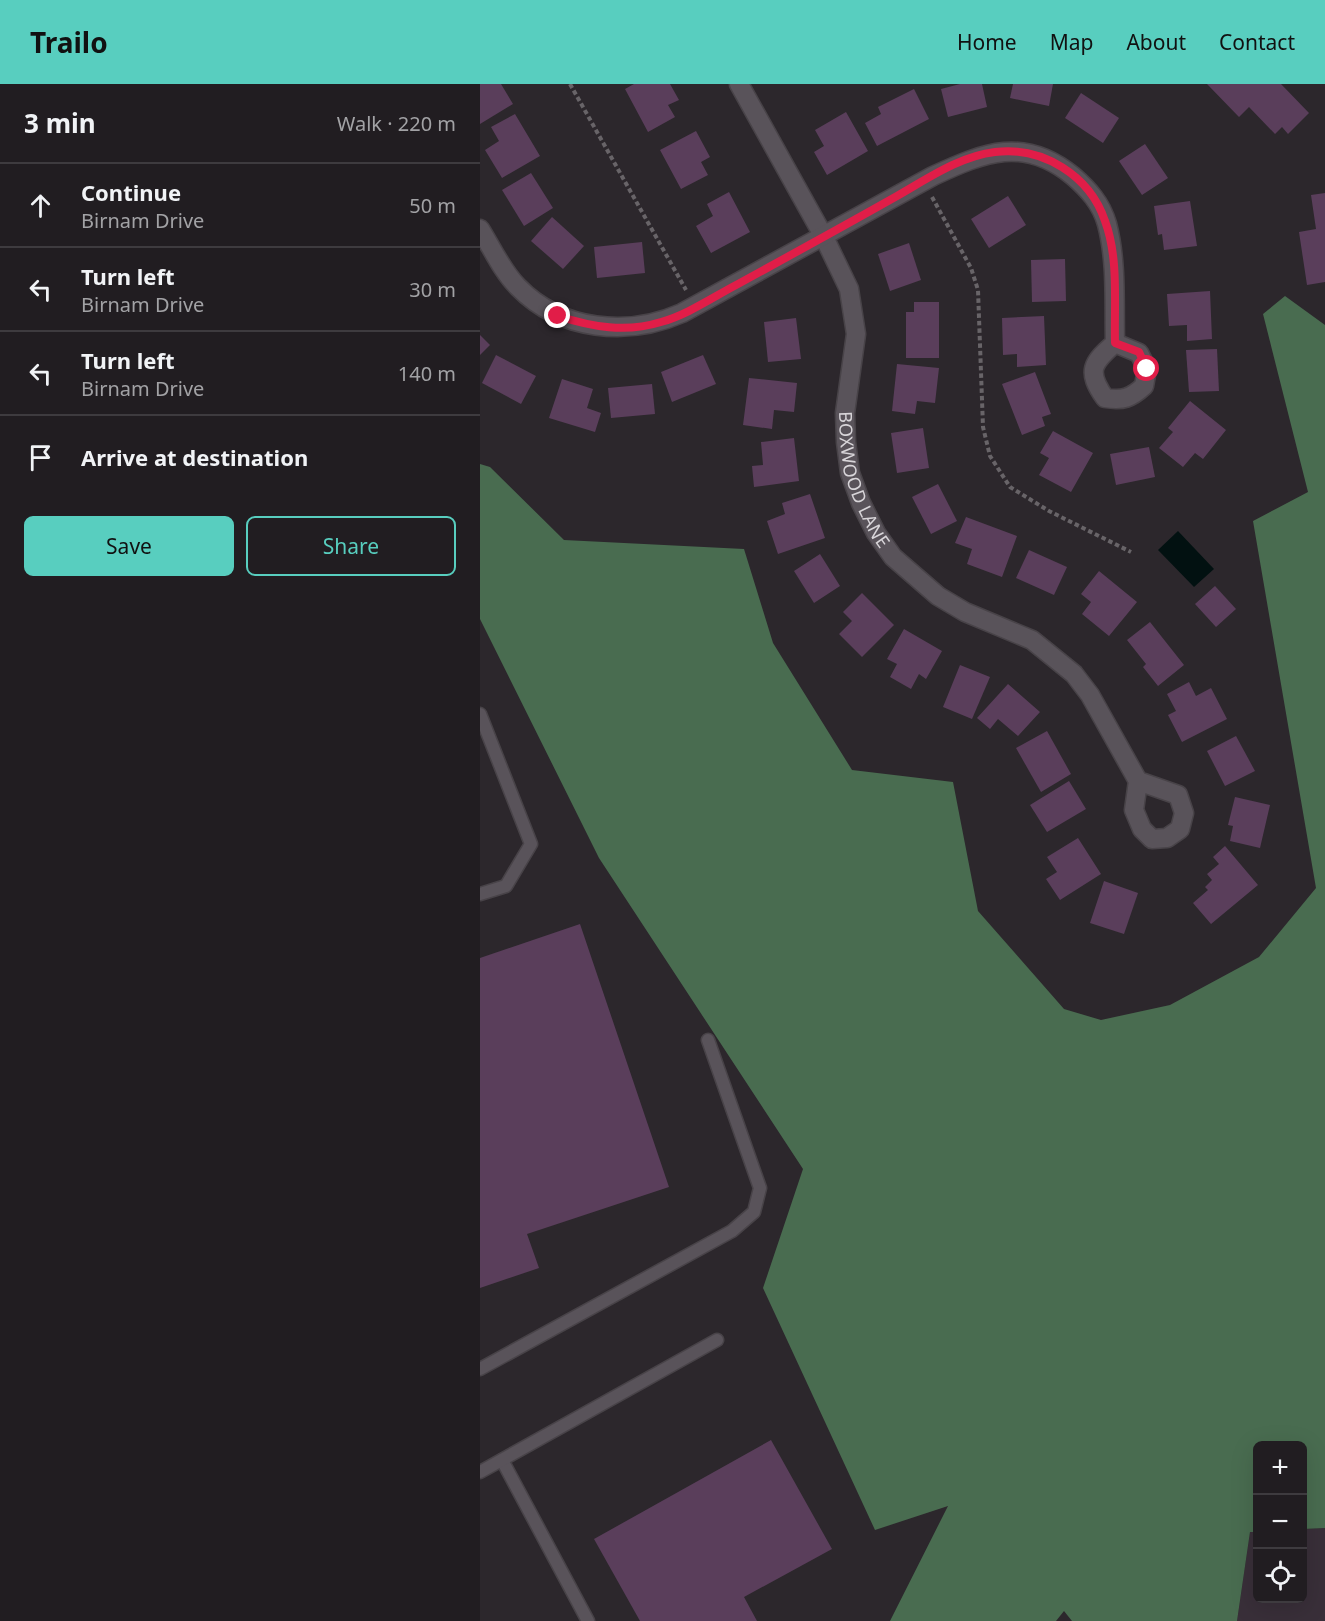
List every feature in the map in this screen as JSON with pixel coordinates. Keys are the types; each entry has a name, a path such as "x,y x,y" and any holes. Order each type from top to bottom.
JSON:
{"street":[{"name":"BOXWOOD LANE","path":"740,84 824,237 849,289 856,334 845,413 846,442 850,473 861,503 876,533 893,556 938,596 965,612 1032,640 1057,658 1090,695 1138,781"},
{"path":"480,229 519,288 558,316 584,324 639,327 662,322 695,306 923,181 975,156 1018,151 1056,162 1088,190 1106,223 1114,270 1115,343"}],"lane":[{"path":"480,714 531,844 506,886 480,894"},
{"path":"480,1369 732,1231 754,1212 760,1188 708,1040"},
{"path":"480,1472 717,1340"},
{"path":"502,1460 588,1621"}],"path":[{"path":"570,84 695,306"},
{"path":"923,181 971,268 978,290 983,427 990,456 1010,487 1049,511 1131,552"}],"shaded area":[{"path":"1178,531 1214,569 1194,587 1158,550"},
{"path":"1325,1528 1325,1621 1237,1621 1250,1532 1253,1532 1253,1603 1307,1603 1307,1529"}],"green space":[{"path":"1285,296 1325,325 1325,1528 1307,1529 1307,1441 1253,1441 1253,1532 1250,1532 1237,1621 1072,1621 1064,1611 1056,1621 890,1621 948,1506 875,1530 763,1288 803,1169 599,858 480,619 480,464 490,467 564,540 744,549 773,643 852,770 953,782 978,911 1064,1009 1101,1020 1170,1005 1259,957 1316,888 1253,521 1308,492 1263,314"}],"building":[{"path":"480,84 501,84 513,104 480,124"},
{"path":"634,84 670,84 679,100 668,105 675,117 648,132 625,89"},
{"path":"960,84 982,84 987,107 948,117 941,89"},
{"path":"1013,84 1053,84 1049,106 1010,98"},
{"path":"1207,84 1281,84 1309,113 1288,134 1282,127 1275,134 1249,107 1239,117"},
{"path":"914,89 929,119 877,146 865,123 881,114 878,107"},
{"path":"1081,93 1119,118 1103,143 1065,118"},
{"path":"846,112 868,151 827,175 814,152 824,146 815,130"},
{"path":"515,114 540,156 502,178 485,150 499,141 491,127"},
{"path":"696,131 710,157 701,162 708,175 681,189 660,150"},
{"path":"1145,144 1168,178 1142,195 1119,161"},
{"path":"531,173 553,208 524,226 502,190"},
{"path":"729,192 750,232 711,253 696,226 713,216 707,204"},
{"path":"1325,193 1325,282 1307,285 1299,232 1316,229 1311,195"},
{"path":"1008,196 1026,225 989,248 971,219"},
{"path":"1190,201 1197,246 1164,250 1162,234 1158,235 1154,206"},
{"path":"552,217 584,246 563,269 531,241"},
{"path":"642,242 645,273 597,278 594,247"},
{"path":"909,243 921,280 890,291 878,254"},
{"path":"1065,259 1066,301 1032,302 1031,260"},
{"path":"1210,291 1212,339 1187,341 1187,325 1169,326 1167,294"},
{"path":"914,302 939,302 939,358 906,358 906,312 914,312"},
{"path":"1044,316 1046,365 1017,367 1017,354 1003,355 1002,318"},
{"path":"796,318 801,359 768,362 764,322"},
{"path":"480,335 490,345 480,355"},
{"path":"1217,349 1219,391 1189,392 1186,350"},
{"path":"496,355 536,376 521,404 482,383"},
{"path":"703,355 716,384 672,402 661,372"},
{"path":"897,364 939,368 935,403 917,401 915,414 892,411"},
{"path":"1035,372 1051,414 1042,417 1045,426 1022,435 1002,384"},
{"path":"749,378 797,383 794,412 774,410 772,429 743,425"},
{"path":"562,379 593,389 587,408 601,413 595,432 549,418"},
{"path":"652,384 655,414 611,418 608,388"},
{"path":"1190,401 1226,430 1203,459 1195,453 1183,467 1159,448 1173,432 1168,428"},
{"path":"923,428 929,468 897,473 891,433"},
{"path":"1053,431 1093,453 1071,492 1039,475 1049,458 1040,453"},
{"path":"794,438 799,481 754,487 752,466 763,465 761,442"},
{"path":"1149,447 1155,477 1116,485 1110,454"},
{"path":"938,484 957,521 931,534 912,497"},
{"path":"810,494 825,538 778,554 767,521 785,514 782,503"},
{"path":"966,517 1017,536 1002,577 967,564 972,549 955,543"},
{"path":"1029,550 1067,567 1054,595 1016,578"},
{"path":"820,554 840,586 814,603 794,571"},
{"path":"1099,571 1137,602 1109,636 1082,614 1091,602 1081,594"},
{"path":"1215,586 1236,609 1216,627 1195,604"},
{"path":"862,593 894,625 862,657 839,634 852,621 843,612"},
{"path":"1150,622 1184,665 1158,686 1143,667 1146,664 1127,640"},
{"path":"904,629 942,651 926,679 919,674 911,689 890,677 897,664 887,659"},
{"path":"960,665 990,677 972,719 943,707"},
{"path":"1189,682 1196,696 1211,688 1227,719 1182,742 1168,715 1176,711 1167,694"},
{"path":"1008,684 1040,712 1018,736 998,719 990,729 977,718"},
{"path":"1047,731 1071,774 1041,792 1016,748"},
{"path":"1236,736 1255,771 1225,786 1207,751"},
{"path":"1069,781 1086,809 1047,832 1030,805"},
{"path":"1235,797 1270,805 1260,848 1230,841 1233,826 1228,825"},
{"path":"1078,838 1101,874 1060,900 1046,879 1057,872 1047,857"},
{"path":"1225,846 1258,885 1211,924 1193,903 1208,890 1205,887 1212,880 1207,874 1219,864 1213,857"},
{"path":"1104,881 1138,893 1124,934 1090,923"},
{"path":"580,924 669,1187 527,1234 539,1268 480,1288 480,958"},
{"path":"771,1440 832,1549 744,1597 757,1621 640,1621 594,1539"}],"route":[{"path":"558,316 584,324 616,328 639,327 662,322 824,237 933,176 975,156 1018,151 1039,155 1056,162 1088,190 1098,204 1106,223 1114,270 1115,343 1139,352 1147,369"}]}
